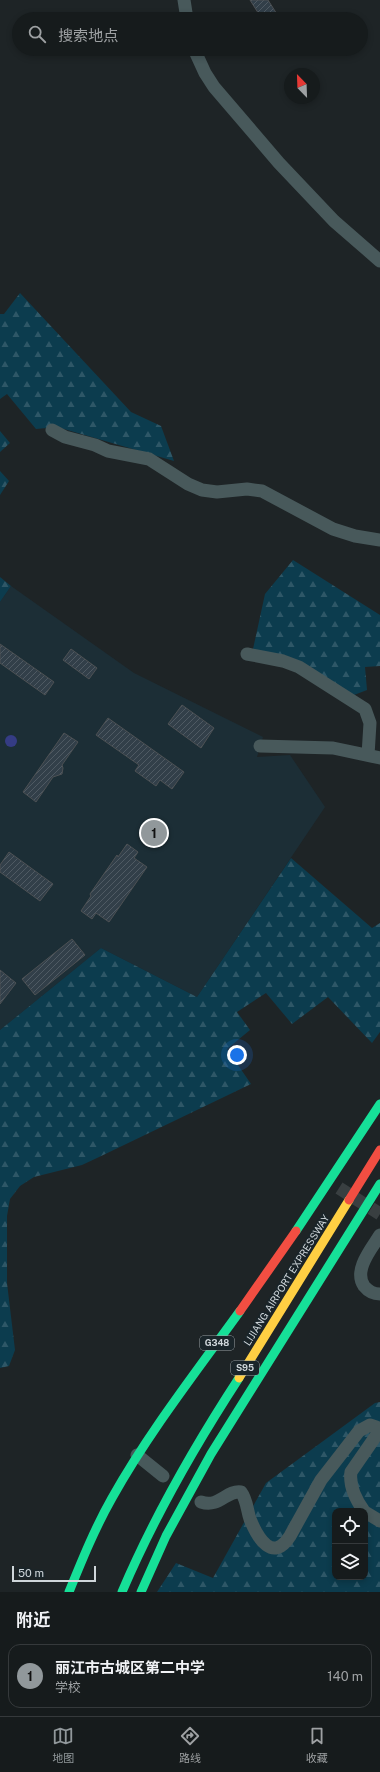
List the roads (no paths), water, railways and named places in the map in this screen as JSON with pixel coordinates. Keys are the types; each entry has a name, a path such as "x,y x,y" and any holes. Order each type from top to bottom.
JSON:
{"highway":[{"name":"G348","path":"69,1592 95,1531 111,1499 137,1455 284,1251 334,1185 380,1104"},
{"name":"LIJIANG AIRPORT EXPRESSWAY","path":"122,1592 145,1540 167,1496 228,1393 380,1150"},
{"name":"S95","path":"142,1592 166,1535 182,1504 242,1403 261,1376 380,1184"}],"street":[{"path":"184,0 186,12"},
{"path":"197,56 205,73 214,87 279,163 334,221 380,261"},
{"path":"52,430 65,437 95,445 108,452 149,459 188,484 202,490 217,492 246,489 262,491 333,529 355,536 380,540"},
{"path":"247,654 283,661 299,667 365,708 370,722 374,757 333,748 260,746"},
{"path":"380,1234 362,1266 360,1276 366,1288 375,1294 380,1294"},
{"path":"201,1502 214,1503 235,1492 241,1492 246,1500 250,1518 262,1540 271,1548 280,1548 285,1544 290,1536 321,1480 359,1431 370,1425 376,1427 378,1433 351,1472 353,1491 363,1508"},
{"path":"137,1455 163,1476"},
{"path":"368,1514 375,1520 380,1521"}],"tunnel":[{"path":"339,1188 380,1214"}],"place":[{"name":"丽江市古城区第二中学","path":"154,833"}]}
